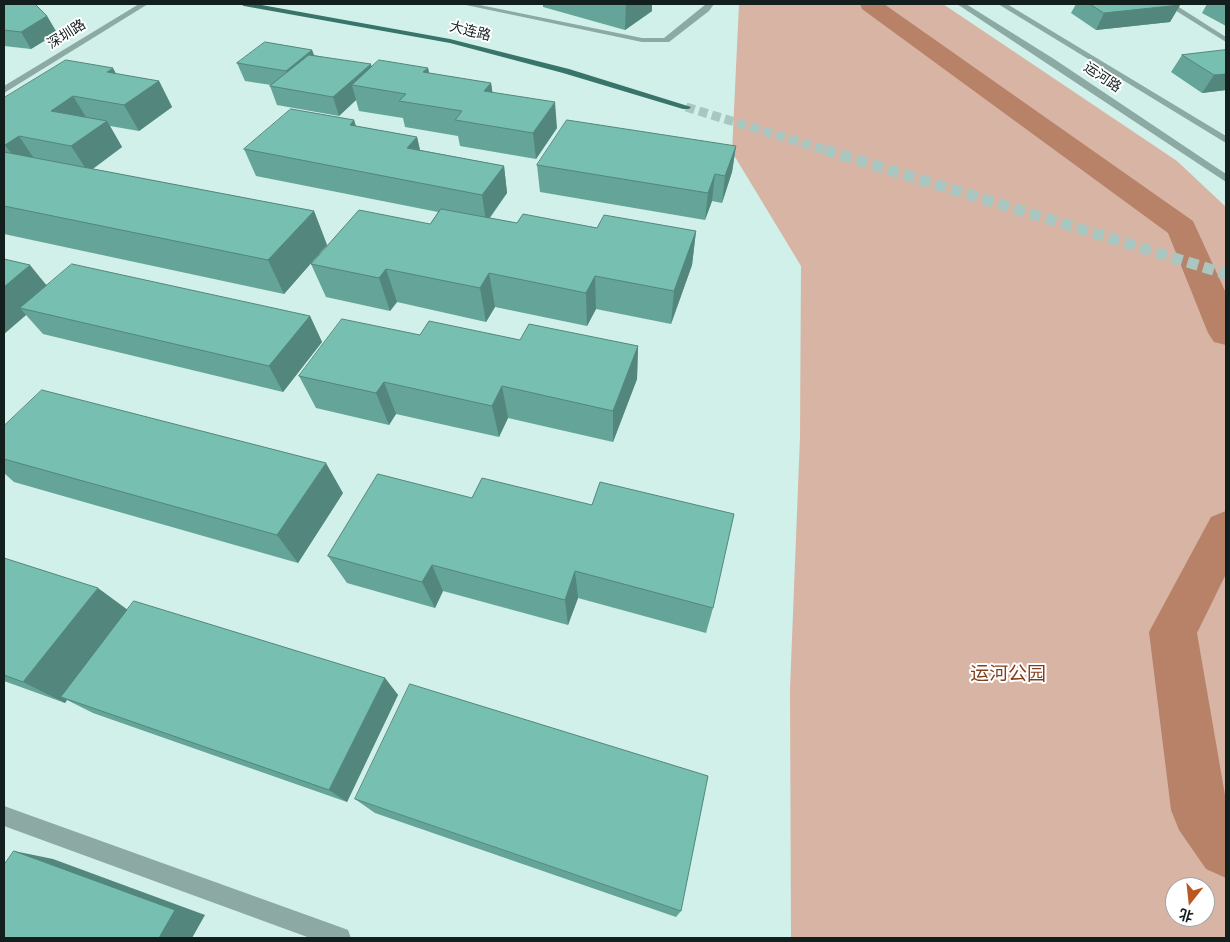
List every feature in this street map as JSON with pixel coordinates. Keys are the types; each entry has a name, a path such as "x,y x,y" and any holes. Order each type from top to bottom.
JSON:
{"main road":[{"name":"大连路","path":"244,4 450,41 566,71 686,107"}],"street":[{"name":"深圳路","path":"4,90 144,4"},
{"path":"465,4 642,40 666,40 710,4"},
{"name":"运河路","path":"961,4 1051,61 1226,179"},
{"path":"1002,4 1226,140"},
{"path":"1169,4 1226,40"},
{"path":"4,816 340,938"}],"green space":[{"name":"运河公园","path":"739,4 943,4 1177,161 1226,207 1226,938 791,938 790,689 800,437 801,266 732,152"}],"building":[{"path":"4,4 35,4 47,16 21,32 4,30"},
{"path":"1090,4 1178,4 1180,5 1104,13"},
{"path":"265,42 312,50 286,71 237,63"},
{"path":"1226,50 1226,74 1214,75 1182,55"},
{"path":"309,55 371,64 333,97 270,86"},
{"path":"66,60 113,68 107,72 159,81 124,105 73,96 51,111 107,121 71,146 19,136 5,145 4,98"},
{"path":"379,60 428,68 423,72 491,83 484,91 555,102 533,133 455,120 462,111 399,101 406,94 352,85"},
{"path":"291,109 354,120 350,125 417,137 407,148 504,166 482,195 244,149"},
{"path":"567,120 736,146 725,176 715,174 708,193 537,165"},
{"path":"4,152 314,211 268,260 4,206"},
{"path":"441,209 517,223 523,214 597,228 604,215 696,231 674,291 595,276 586,293 489,273 480,288 386,269 379,278 311,264 359,210 430,224"},
{"path":"4,259 30,265 4,287"},
{"path":"72,264 310,316 269,366 20,308"},
{"path":"342,319 420,335 429,321 520,340 529,324 638,346 613,411 502,386 492,406 384,382 376,393 299,376"},
{"path":"42,390 326,463 277,535 4,459 4,426"},
{"path":"378,474 472,498 482,478 592,505 600,482 734,514 713,608 575,571 565,600 432,565 422,582 328,556"},
{"path":"4,558 98,588 23,682 4,675"},
{"path":"134,601 385,678 329,790 61,697"},
{"path":"410,684 708,776 681,911 355,799"},
{"path":"14,851 175,910 159,938 4,938 4,865"}],"waterway":[{"path":"870,4 1182,228 1226,333"},
{"path":"1226,530 1173,632 1199,810 1226,849"}],"tunnel":[{"path":"686,107 829,151"},
{"path":"825,150 1226,274"}]}
